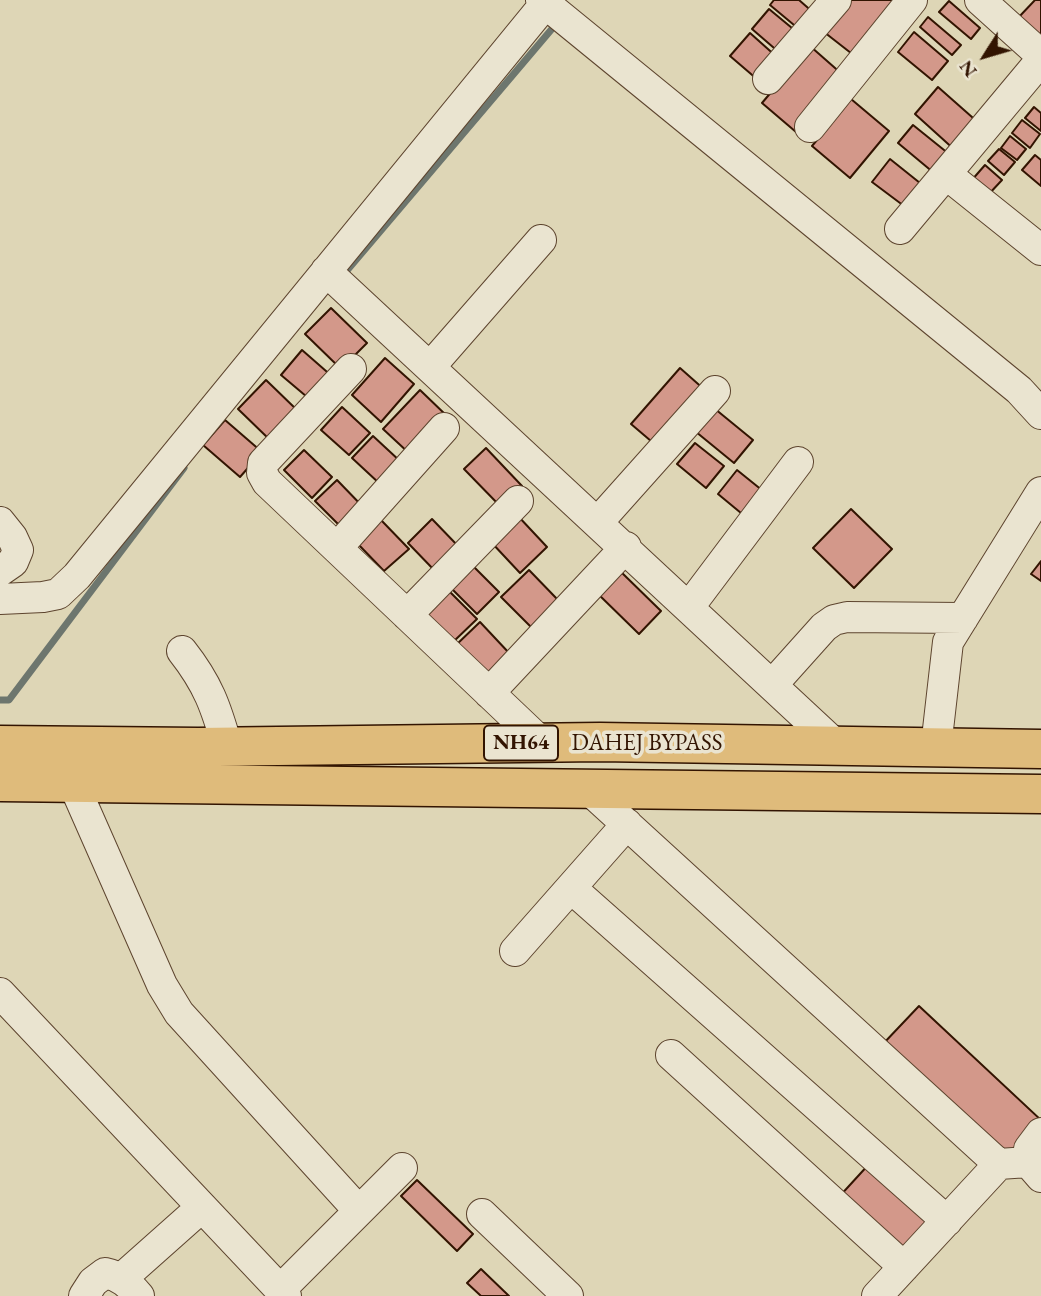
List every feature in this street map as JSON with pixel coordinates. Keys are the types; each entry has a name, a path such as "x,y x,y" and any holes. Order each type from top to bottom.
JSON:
{"highway":[{"name":"DAHEJ BYPASS","path":"0,745 541,743 1041,749"},
{"name":"DAHEJ BYPASS","path":"0,782 1041,794"}],"street":[{"path":"768,79 836,0"},
{"path":"810,127 912,0"},
{"path":"980,0 1041,55"},
{"path":"0,599 58,594 77,576 543,2 1019,390 1041,414"},
{"path":"900,229 1041,60"},
{"path":"946,174 1041,250"},
{"path":"430,367 541,240"},
{"path":"326,271 837,746"},
{"path":"351,369 263,463 262,473 267,482 541,743"},
{"path":"598,522 715,391"},
{"path":"337,548 444,428"},
{"path":"689,607 798,462"},
{"path":"936,747 948,642 1041,492"},
{"path":"407,615 518,501"},
{"path":"0,522 18,550 13,562 0,571"},
{"path":"489,693 626,547"},
{"path":"772,685 824,627 834,620 847,617 963,618"},
{"path":"182,651 205,683 228,746"},
{"path":"73,783 162,985 179,1013 359,1211"},
{"path":"587,788 1023,1168"},
{"path":"515,951 626,824"},
{"path":"571,888 947,1221"},
{"path":"0,993 202,1207 271,1291 402,1168"},
{"path":"671,1055 904,1267"},
{"path":"877,1296 947,1221 1023,1168 1029,1149 1041,1133"},
{"path":"84,1296 93,1282 105,1273 116,1275 130,1287 202,1207"},
{"path":"482,1214 568,1296"}],"building":[{"path":"774,0 799,0 815,14 800,30 770,5"},
{"path":"850,0 900,0 856,57 824,32"},
{"path":"1035,0 1041,0 1041,38 1018,18"},
{"path":"949,1 980,28 971,39 939,12"},
{"path":"769,9 798,33 781,54 752,29"},
{"path":"928,17 961,45 952,55 920,27"},
{"path":"914,32 948,61 932,80 898,52"},
{"path":"750,33 778,58 758,80 730,56"},
{"path":"810,46 843,75 796,132 762,103"},
{"path":"938,87 981,125 957,152 915,114"},
{"path":"851,99 889,131 850,178 812,146"},
{"path":"1034,107 1041,113 1041,131 1025,118"},
{"path":"1022,120 1040,134 1030,148 1012,133"},
{"path":"913,125 949,154 934,173 898,143"},
{"path":"1010,136 1026,149 1017,160 1001,148"},
{"path":"999,149 1015,162 1004,175 988,161"},
{"path":"1035,155 1041,160 1041,186 1022,170"},
{"path":"890,159 925,187 908,209 872,182"},
{"path":"985,165 1002,180 988,195 971,181"},
{"path":"331,308 367,343 341,369 305,334"},
{"path":"302,350 334,378 313,402 281,375"},
{"path":"385,358 414,384 381,422 352,395"},
{"path":"680,368 706,391 658,447 631,424"},
{"path":"266,380 298,411 270,440 238,409"},
{"path":"420,390 448,417 411,455 383,429"},
{"path":"709,404 753,440 734,463 690,427"},
{"path":"342,407 370,433 349,455 321,430"},
{"path":"225,420 262,452 240,477 203,445"},
{"path":"373,436 401,462 380,484 352,458"},
{"path":"695,443 724,466 706,488 677,464"},
{"path":"486,448 522,486 501,507 464,469"},
{"path":"304,450 332,477 312,498 284,470"},
{"path":"737,470 768,495 747,518 718,494"},
{"path":"337,480 365,509 344,530 315,501"},
{"path":"851,509 892,549 854,588 813,548"},
{"path":"518,516 547,547 520,573 491,542"},
{"path":"432,519 459,547 435,571 408,543"},
{"path":"381,520 409,549 384,571 357,543"},
{"path":"1041,561 1041,581 1031,574"},
{"path":"472,565 499,592 477,614 450,587"},
{"path":"618,569 661,611 639,634 596,592"},
{"path":"529,570 558,600 531,627 501,597"},
{"path":"449,591 477,619 452,643 425,615"},
{"path":"480,622 510,654 485,677 455,646"},
{"path":"919,1006 1041,1120 1006,1160 882,1045"},
{"path":"870,1163 930,1218 898,1253 838,1198"},
{"path":"417,1180 473,1234 457,1251 401,1196"},
{"path":"481,1269 509,1296 481,1296 467,1283"}],"waterway":[{"path":"344,274 551,30"},
{"path":"0,700 9,700 184,468"}]}
